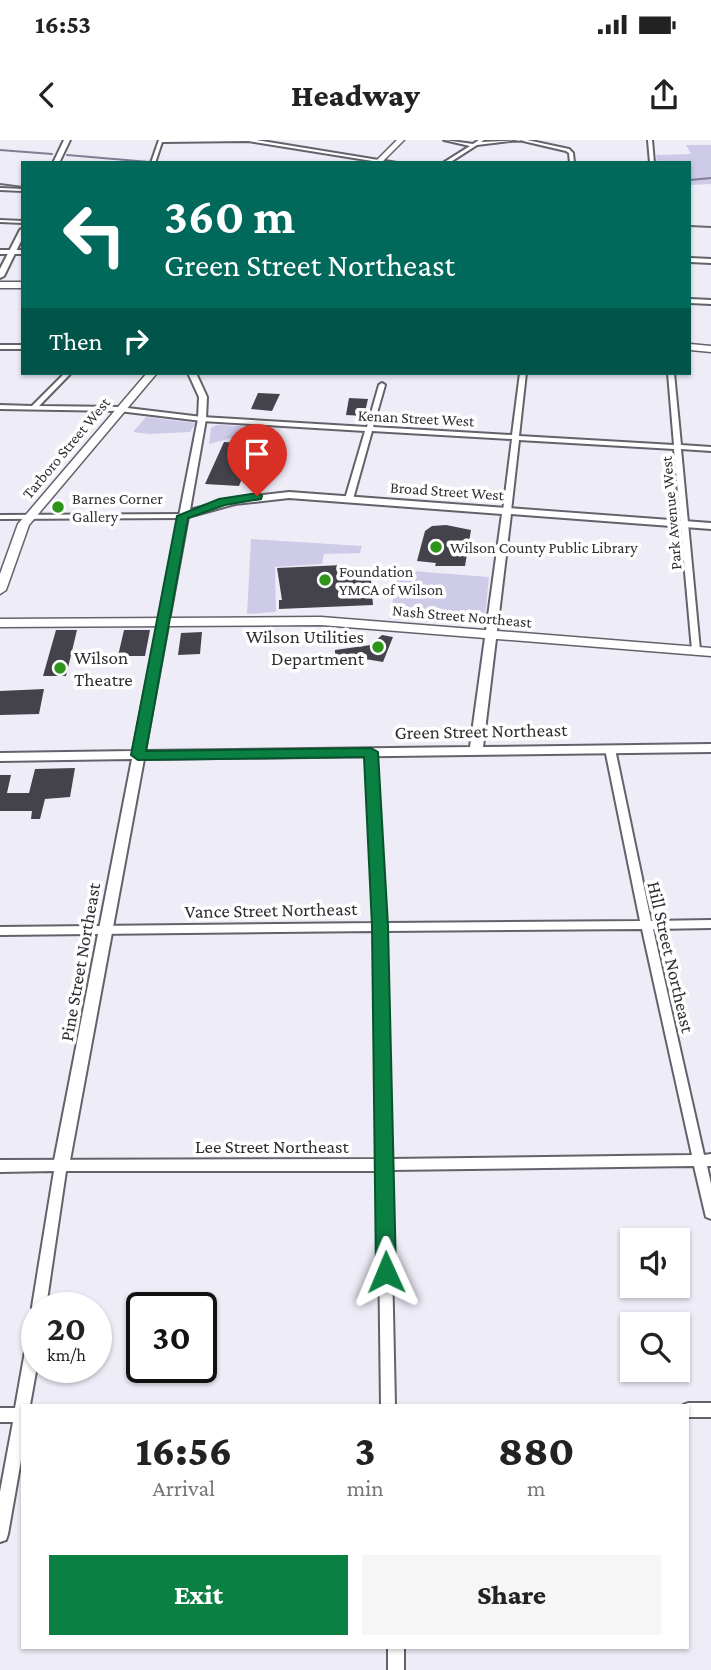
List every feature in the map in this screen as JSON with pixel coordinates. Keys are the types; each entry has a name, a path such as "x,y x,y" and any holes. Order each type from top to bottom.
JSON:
{"main road":[{"path":"380,161 401,140"},
{"path":"0,285 21,285"},
{"path":"691,347 711,349"},
{"name":"Tarboro Street West","path":"0,590 24,524 150,375"},
{"name":"Nash Street Northeast","path":"0,623 321,621 711,652"}],"street":[{"path":"57,161 67,140"},
{"path":"154,161 161,141 248,140 375,161"},
{"path":"446,140 477,143 519,140 567,150 571,153 572,161"},
{"path":"650,140 652,161"},
{"path":"447,161 477,143"},
{"path":"358,161 363,158"},
{"path":"0,189 21,190"},
{"path":"0,221 21,222"},
{"path":"0,276 21,234"},
{"path":"0,252 21,252"},
{"path":"691,260 711,261"},
{"path":"691,301 711,302"},
{"path":"0,347 21,347"},
{"path":"34,407 66,375"},
{"name":"Pine Street Northeast","path":"41,1292 61,1166 202,419 204,397 193,375"},
{"path":"476,751 523,375"},
{"name":"Park Avenue West","path":"671,375 696,650"},
{"path":"349,499 382,385"},
{"name":"Kenan Street West","path":"0,407 119,409 202,419 711,449"},
{"name":"Broad Street West","path":"183,516 223,502 261,496 349,499 711,526"},
{"path":"0,517 183,516"},
{"name":"Green Street Northeast","path":"0,757 711,748"},
{"name":"Hill Street Northeast","path":"610,749 646,925 705,1160 711,1213"},
{"path":"371,752 380,926 388,1404"},
{"name":"Vance Street Northeast","path":"0,931 711,924"},
{"name":"Lee Street Northeast","path":"0,1166 384,1165 705,1160"},
{"path":"23,1404 27,1383"},
{"path":"0,1415 21,1410"},
{"path":"689,1410 711,1410"},
{"path":"0,1534 21,1416"},
{"path":"396,1649 396,1670"}],"shaded area":[{"path":"686,145 711,145 711,184 691,185 691,161 657,161 656,155 691,154"},
{"path":"146,417 196,423 190,432 133,432"},
{"path":"216,425 270,428 267,436 243,435 209,444 211,428"},
{"path":"251,539 362,546 360,553 324,554 322,564 275,567 276,612 247,614"},
{"path":"399,570 489,577 484,626 389,619"}],"building":[{"path":"258,393 280,394 272,411 251,409"},
{"path":"349,398 368,399 364,416 346,415"},
{"path":"224,442 256,444 239,486 205,484"},
{"name":"Wilson County Public Library","path":"446,525 471,530 465,566 435,566 436,563 417,561 425,531 432,526"},
{"name":"Foundation YMCA of Wilson","path":"343,565 343,569 370,568 373,605 279,609 279,600 282,600 277,568"},
{"path":"56,630 77,630 66,676 43,676"},
{"path":"124,630 150,630 145,656 118,656"},
{"path":"202,632 200,654 178,655 181,633"},
{"name":"Wilson Utilities Department","path":"382,635 393,637 383,662 335,654 335,650 371,645"},
{"path":"44,689 39,714 0,715 0,691"},
{"path":"75,768 70,797 45,799 40,819 31,819 32,811 0,811 0,775 11,775 7,793 29,793 35,769"}],"waterway":[{"path":"0,150 52,154"},
{"path":"67,155 138,161"},
{"path":"691,180 711,178"}],"railway":[{"path":"0,184 21,187"},
{"path":"691,226 711,227"}],"place":[{"name":"Barnes Corner Gallery","path":"58,507"},
{"name":"Wilson County Public Library","path":"436,547"},
{"name":"Foundation YMCA of Wilson","path":"325,580"},
{"name":"Wilson Utilities Department","path":"378,647"},
{"name":"Wilson Theatre","path":"60,668"}],"route":[{"path":"257,496 223,502 183,516 138,755 371,752 380,926 386,1272"}]}
